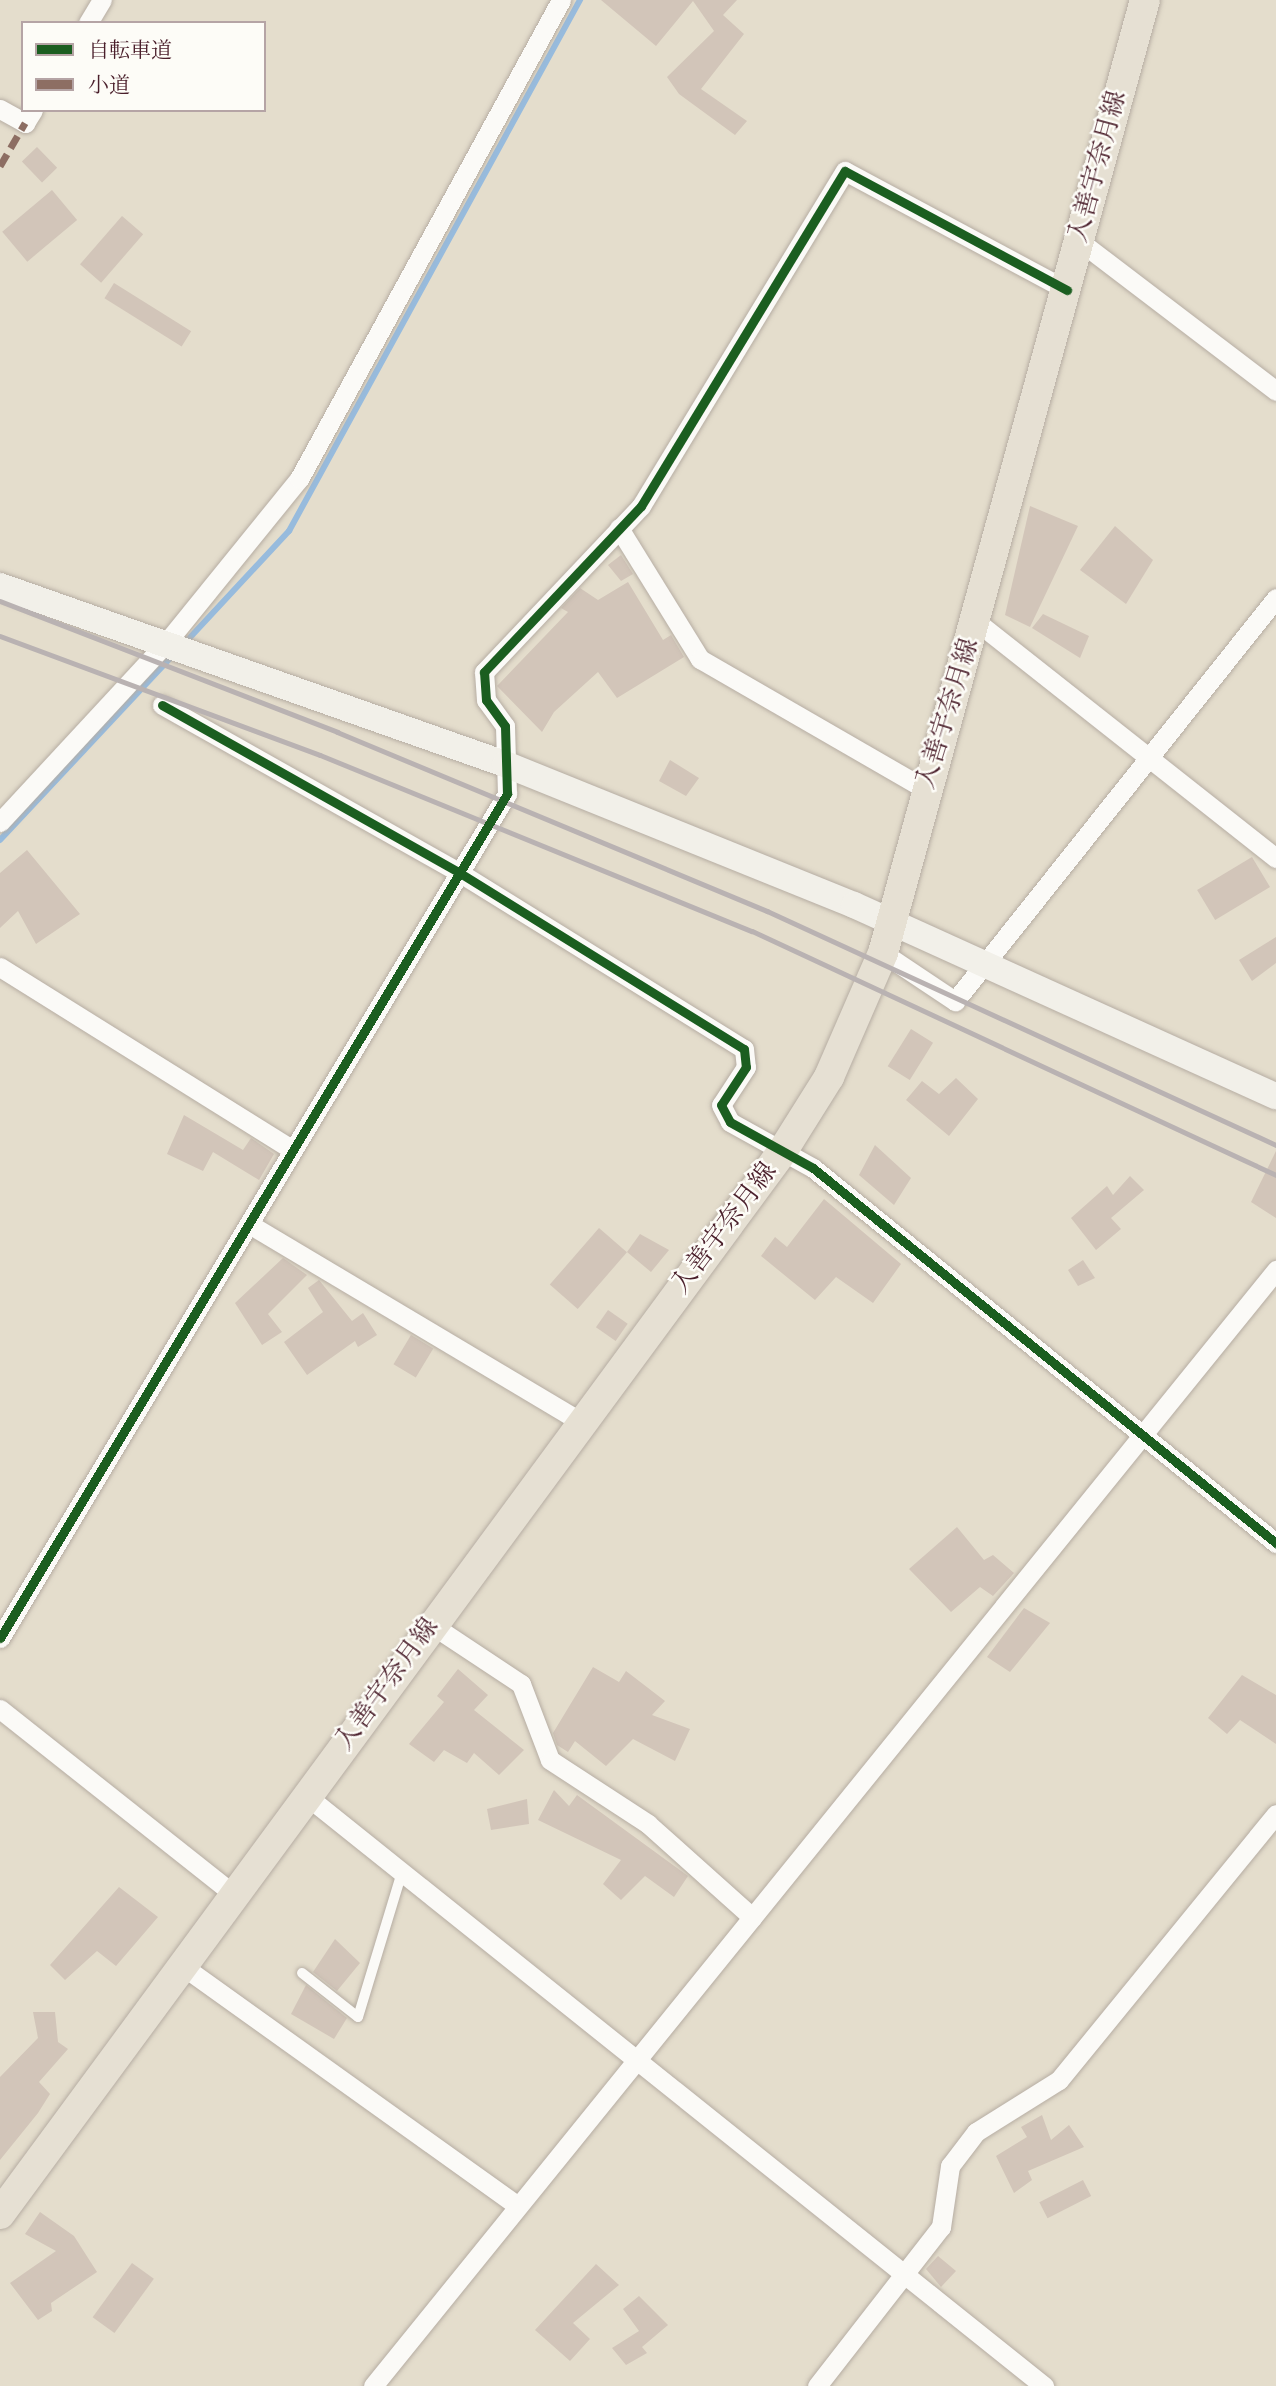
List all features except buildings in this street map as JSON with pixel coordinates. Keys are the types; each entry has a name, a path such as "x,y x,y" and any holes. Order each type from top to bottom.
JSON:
{"main road":[{"name":"入善宇奈月線","path":"0,2214 782,1152 829,1077 883,953 927,790 977,622 1078,240 1145,0"}],"street":[{"path":"89,21 102,0"},
{"path":"0,822 166,643 299,479 561,0"},
{"path":"0,108 25,123 32,112"},
{"path":"0,1638 507,794 505,726 486,700 484,672 641,506 845,171 1066,290"},
{"path":"1078,240 1276,391"},
{"path":"619,528 700,659 927,790"},
{"path":"0,586 505,764 891,921 981,965 1276,1096"},
{"path":"883,953 955,1001 1276,598"},
{"path":"977,622 1276,859"},
{"path":"162,705 460,873 744,1049 746,1067 721,1105 730,1122 813,1168 1276,1543"},
{"path":"0,967 293,1150"},
{"path":"249,1224 581,1422"},
{"path":"373,2386 517,2205 641,2059 752,1917 1276,1270"},
{"path":"432,1625 521,1684 550,1760 648,1824 752,1917"},
{"path":"0,1709 236,1896"},
{"path":"308,1797 641,2059 1044,2386"},
{"path":"817,2386 906,2275 940,2227 950,2166 976,2132 1059,2080 1276,1814"},
{"path":"184,1967 517,2205"}],"lane":[{"path":"302,1972 358,2017 402,1871"}],"waterway":[{"path":"183,645 289,531 580,0"},
{"path":"0,840 173,655"}],"railway":[{"path":"0,601 337,732 767,911 1276,1145"},
{"path":"0,636 320,755 752,931 1276,1175"}],"marked path":[{"path":"0,166 25,123"}],"cycle path":[{"path":"0,1638 507,794 505,726 486,700 484,672 641,506 845,171 1067,290"},
{"path":"162,705 460,873 744,1049 746,1067 721,1105 730,1122 813,1168 1276,1543"}]}
